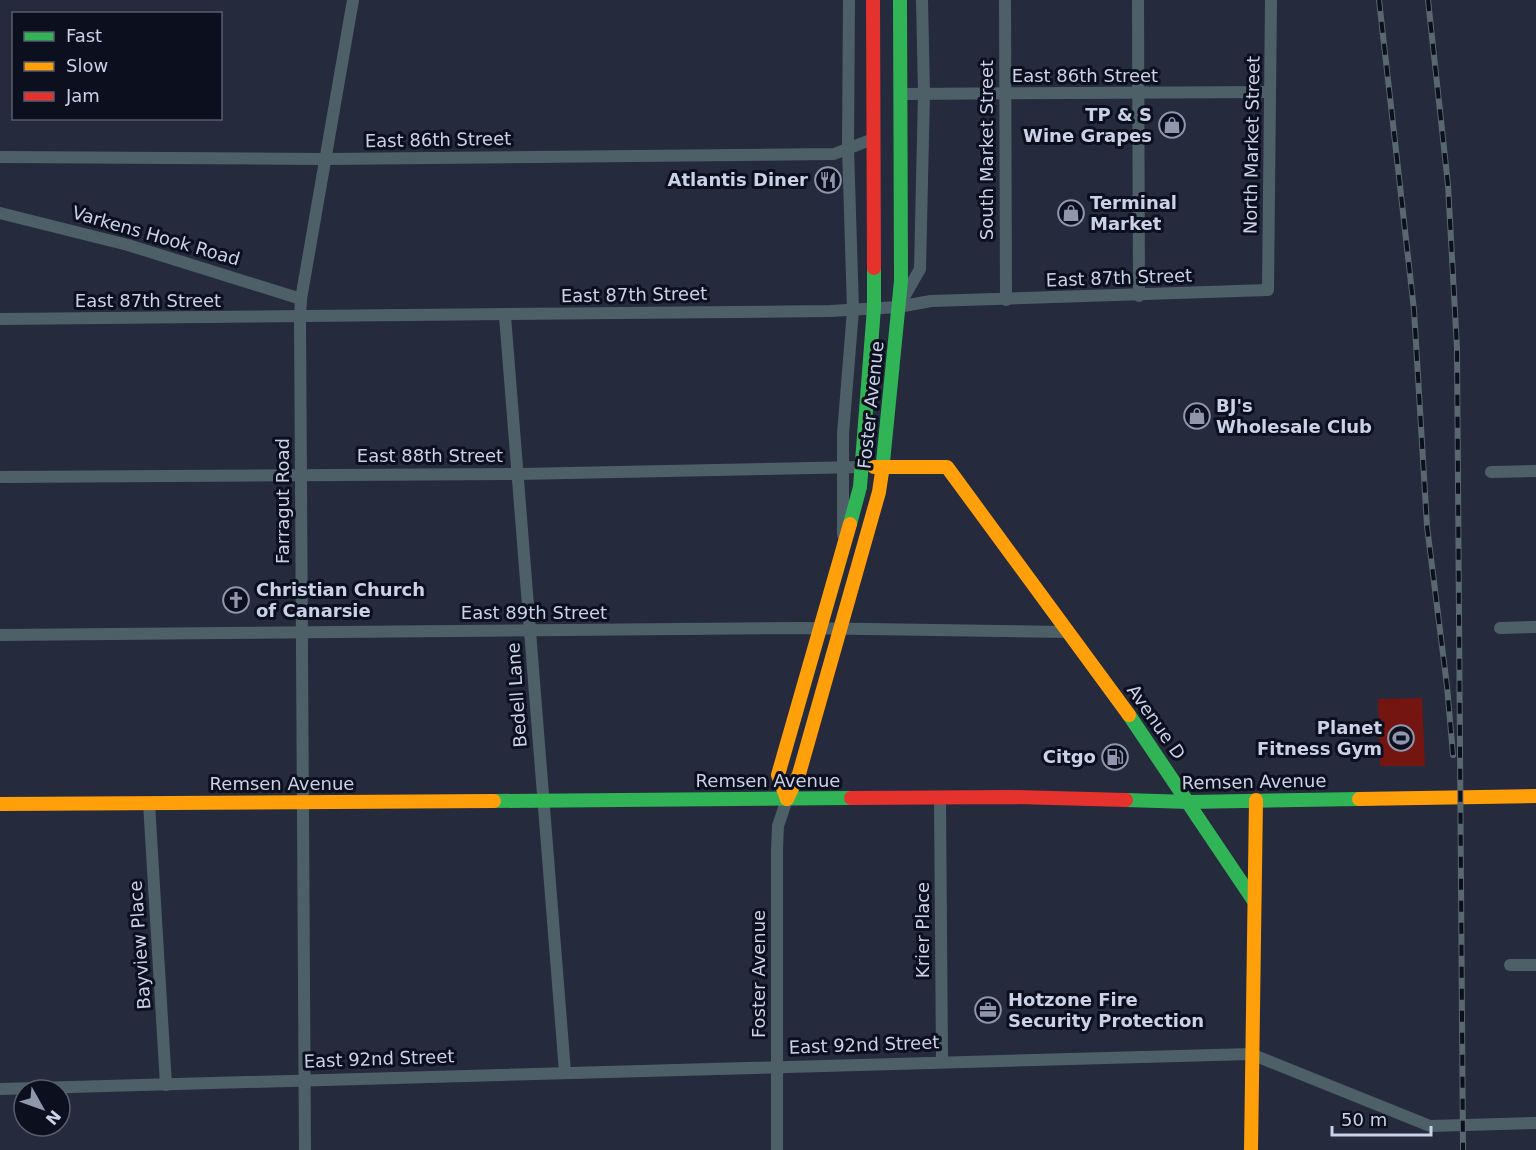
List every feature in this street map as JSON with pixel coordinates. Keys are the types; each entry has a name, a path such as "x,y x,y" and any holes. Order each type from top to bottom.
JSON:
{"main road":[{"name":"Foster Avenue","path":"788,799 778,775 860,487 874,308 873,0"},
{"name":"Foster Avenue","path":"788,799 800,774 842,630 879,492 883,466 901,281 900,0"},
{"name":"Avenue D","path":"861,467 947,466 1069,632 1189,802 1254,901"},
{"name":"Remsen Avenue","path":"0,804 1013,797 1189,802 1536,796"},
{"path":"1251,1150 1256,800"}],"street":[{"name":"Farragut Road","path":"305,1150 300,318 301,299 324,159 353,0"},
{"path":"843,544 842,468 853,310 848,148 849,0"},
{"path":"898,307 920,269 924,93 922,0"},
{"name":"South Market Street","path":"1005,0 1006,300"},
{"path":"1138,0 1139,296"},
{"name":"North Market Street","path":"1268,290 1271,0"},
{"name":"East 86th Street","path":"900,94 1270,92"},
{"name":"East 86th Street","path":"0,157 324,159 834,154 873,139"},
{"name":"Varkens Hook Road","path":"0,213 128,245 301,299"},
{"name":"East 87th Street","path":"0,319 506,316 648,311 853,310 898,307 931,301 1268,290"},
{"name":"Bedell Lane","path":"506,316 565,1072"},
{"name":"East 88th Street","path":"0,477 519,474 861,467"},
{"path":"1491,472 1536,471"},
{"path":"1500,628 1536,627"},
{"name":"East 89th Street","path":"0,635 819,628 1069,632"},
{"name":"Foster Avenue","path":"777,1150 777,850 778,826 788,799"},
{"name":"Krier Place","path":"940,799 942,1061"},
{"name":"Bayview Place","path":"149,803 166,1085"},
{"path":"1510,965 1536,965"},
{"name":"East 92nd Street","path":"0,1089 1251,1054 1431,1126 1536,1123"}],"shaded area":[{"name":"Planet Fitness Gym","path":"1422,698 1425,766 1380,766 1378,699"}],"railway":[{"path":"1379,0 1414,310 1427,526 1447,686 1453,755"},
{"path":"1428,0 1448,185 1457,348 1463,1150"}],"traffic: fast":[{"path":"882,472 901,281 900,0"},
{"path":"850,524 860,487 874,308 874,268"},
{"path":"1129,715 1254,901"},
{"path":"494,801 851,798"},
{"path":"1126,800 1189,802 1359,799"}],"traffic: slow":[{"path":"874,467 947,467 1129,715"},
{"path":"787,799 799,774 879,492 882,472"},
{"path":"787,799 778,775 850,524"},
{"path":"1359,799 1536,796"},
{"path":"1251,1150 1256,800"},
{"path":"0,804 494,801"}],"traffic: jam":[{"path":"873,0 874,268"},
{"path":"851,798 1013,797 1126,800"}],"place":[{"name":"TP & S Wine Grapes","path":"1172,125"},
{"name":"Atlantis Diner","path":"828,180"},
{"name":"Terminal Market","path":"1071,213"},
{"name":"BJ's Wholesale Club","path":"1197,416"},
{"name":"Christian Church of Canarsie","path":"236,600"},
{"name":"Planet Fitness Gym","path":"1401,738"},
{"name":"Citgo","path":"1115,757"},
{"name":"Hotzone Fire Security Protection","path":"988,1010"}]}
